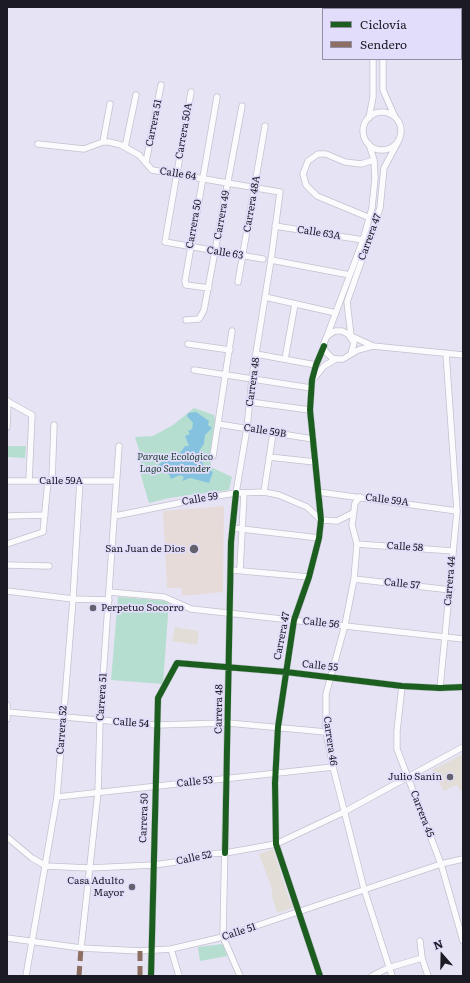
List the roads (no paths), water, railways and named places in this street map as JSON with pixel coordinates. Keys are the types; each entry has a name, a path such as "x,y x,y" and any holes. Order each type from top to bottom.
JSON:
{"street":[{"path":"373,60 373,97 369,118 364,132 369,144 376,149 385,150 393,146 399,140 400,127 383,90 383,60"},
{"name":"Carrera 51","path":"146,162 161,85"},
{"name":"Carrera 50A","path":"164,240 191,92"},
{"path":"126,147 136,95"},
{"name":"Carrera 50","path":"209,288 186,284 185,281 217,97"},
{"path":"38,144 84,149 102,142 110,104"},
{"name":"Carrera 49","path":"186,320 195,320 203,314 216,252 242,106"},
{"path":"369,118 376,114 385,113 396,119"},
{"name":"Carrera 48A","path":"238,282 265,126"},
{"name":"Carrera 47","path":"351,336 346,302 380,208 384,168 399,140"},
{"name":"Calle 64","path":"102,142 109,142 126,147 146,162 152,170 280,192"},
{"name":"Carrera 47","path":"327,336 370,218 375,178 374,160 369,144"},
{"path":"370,218 317,196 306,185 303,174 308,161 318,154 326,154 345,162 361,164 374,160"},
{"name":"Carrera 48","path":"240,976 223,937 233,528 236,493 247,428 252,378 272,260 280,192"},
{"name":"Calle 63A","path":"275,226 363,240"},
{"name":"Calle 63","path":"164,240 167,244 263,259"},
{"path":"272,260 350,276"},
{"path":"265,297 336,313"},
{"path":"285,359 295,304"},
{"path":"336,360 328,355 324,346 327,336 332,332 339,330 373,346 463,355"},
{"path":"213,456 232,331"},
{"path":"351,336 354,343 351,353"},
{"path":"188,344 230,350"},
{"name":"Carrera 47","path":"320,976 276,844 275,774 278,727 294,620 309,577 319,538 321,520 310,410 312,380 316,365 324,346"},
{"path":"312,380 324,366 336,360 346,358 351,353 373,346"},
{"name":"Carrera 44","path":"440,688 444,637 451,590 457,511 446,353"},
{"path":"256,354 316,365"},
{"path":"194,370 311,388"},
{"path":"250,402 310,410"},
{"path":"7,426 7,403 32,415 29,481"},
{"name":"Calle 59B","path":"218,424 313,439"},
{"path":"7,544 43,532 50,481 54,425"},
{"path":"264,492 273,432"},
{"name":"Carrera 51","path":"81,948 98,792 100,721 119,446"},
{"path":"269,457 314,462"},
{"name":"Calle 59A","path":"7,481 116,481"},
{"name":"Carrera 52","path":"26,976 57,796 62,718 73,599 80,481"},
{"name":"Calle 59","path":"115,516 236,493 264,492 279,495 307,507 321,520"},
{"name":"Calle 59A","path":"318,492 457,511"},
{"path":"240,570 244,493"},
{"path":"350,496 355,502 360,497"},
{"path":"307,507 318,500"},
{"name":"Carrera 46","path":"355,502 352,532 357,544 354,579 345,625 326,694 326,732 333,767 364,889 388,968 392,976"},
{"path":"321,520 337,520 353,513"},
{"path":"7,516 45,516"},
{"path":"233,528 319,538"},
{"name":"Calle 58","path":"357,544 453,551"},
{"path":"7,565 49,566"},
{"path":"232,570 309,577"},
{"name":"Calle 57","path":"354,579 451,590"},
{"path":"7,591 73,599 109,600"},
{"name":"Calle 56","path":"110,592 164,597 191,609 463,639"},
{"name":"Calle 55","path":"175,665 178,662 286,672 402,686 440,688 463,687"},
{"name":"Carrera 50","path":"151,976 156,725 159,694 175,665"},
{"name":"Carrera 45","path":"402,686 397,743 407,776 441,864 461,927 463,941"},
{"path":"7,705 7,719"},
{"name":"Calle 54","path":"7,712 156,725 228,723 326,732"},
{"name":"Calle 52","path":"7,837 32,858 46,866 89,868 154,865 175,862 204,854 226,853 276,844 344,812 407,776 463,747"},
{"name":"Calle 53","path":"57,796 333,767"},
{"name":"Calle 51","path":"7,938 81,948 152,952 171,949 223,937 364,889 463,858"},
{"path":"420,941 422,958 428,976"},
{"path":"171,949 178,976"},
{"path":"372,976 388,968 422,958"}],"water":[{"path":"196,412 209,421 208,425 212,428 205,435 204,444 199,451 204,468 213,472 209,483 190,478 182,481 184,477 180,475 171,479 167,469 158,471 156,467 162,462 160,455 172,456 172,453 180,453 185,446 189,446 185,436 190,434 188,431 192,429 193,423 187,416 188,413"}],"place":[{"name":"San Juan de Dios","path":"194,549"},
{"name":"Perpetuo Socorro","path":"93,608"},
{"name":"Julio Sanín","path":"450,777"},
{"name":"Casa Adulto Mayor","path":"132,887"}],"park label":[{"name":"Parque Ecológico Lago Santander","path":"175,462"}]}
